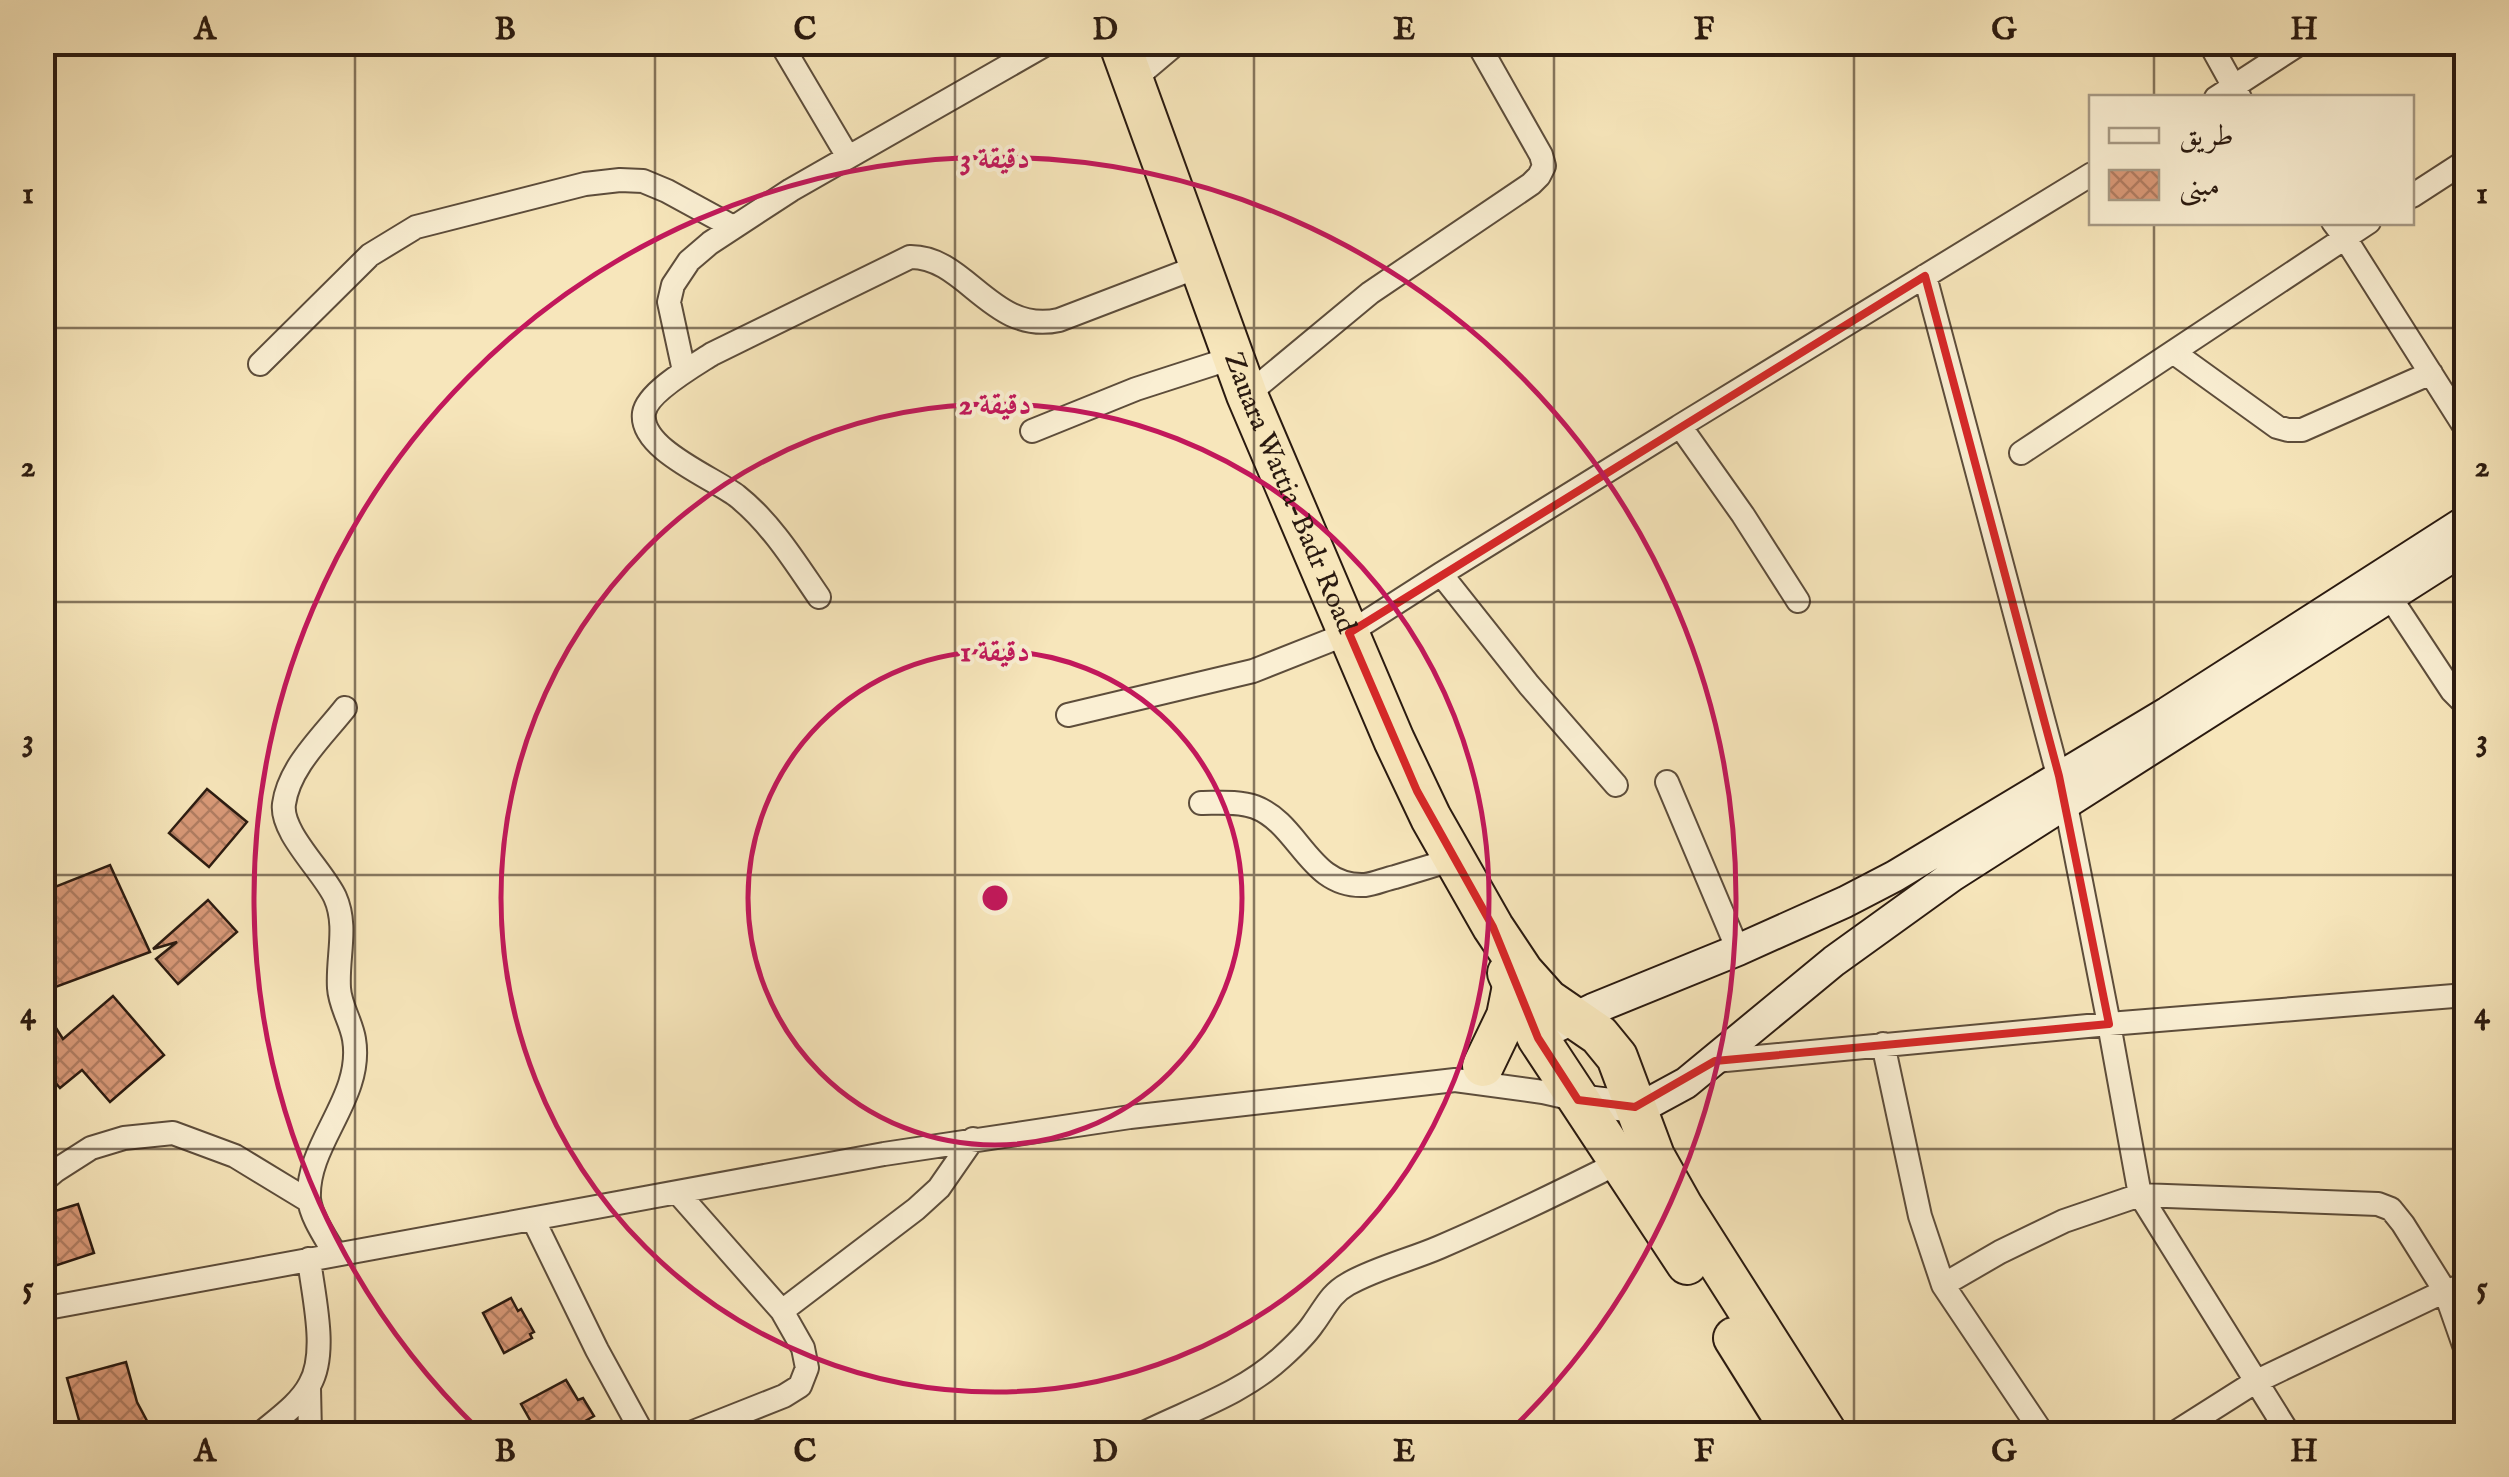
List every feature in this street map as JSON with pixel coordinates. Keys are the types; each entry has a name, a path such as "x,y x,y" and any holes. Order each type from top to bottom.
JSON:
{"highway":[{"name":"Zauara Wattia-Badr Road","path":"1119,42 1247,395 1417,790 1493,927"},
{"path":"1493,927 1513,986 1538,1038 1695,1276 1783,1430"},
{"path":"1493,927 1548,1000 1599,1035 1617,1057 1648,1145 1827,1434"},
{"path":"1469,1073 1507,1016 1513,986"}],"street":[{"path":"780,42 848,157"},
{"path":"684,371 669,302 688,261 791,190 1050,42"},
{"path":"1133,80 1178,42"},
{"path":"1247,395 1370,293 1540,176 1544,166 1541,155 1477,42"},
{"path":"2209,42 2230,94 2302,42"},
{"path":"2414,195 2466,161"},
{"path":"1068,715 1254,670 1350,633 2089,176"},
{"path":"260,364 370,255 416,228 586,184 620,180 643,181 667,190 733,227"},
{"path":"2021,453 2173,352 2339,230 2466,430"},
{"path":"819,597 782,544 736,494 704,478 662,447 646,428 645,408 652,398 684,371 756,331 910,257 930,259 1010,314 1025,322 1042,324 1200,266"},
{"path":"1925,276 2062,790 2140,1195 2289,1434"},
{"path":"2173,352 2277,427 2288,430 2302,430 2431,373"},
{"path":"1032,432 1136,389 1232,358"},
{"path":"1680,426 1798,601"},
{"path":"1469,1073 1578,1100 1636,1107 1668,1094 1715,1061 1834,961 2062,790 2466,521"},
{"path":"42,1309 973,1139 1469,1073 1572,1018 1845,902 2062,790 2390,598 2466,548"},
{"path":"1441,574 1616,785"},
{"path":"2390,598 2452,691 2466,705"},
{"path":"335,1254 309,1201 320,1152 356,1060 354,1036 339,989 341,915 334,896 288,826 284,806 294,775 345,708"},
{"path":"1667,782 1738,950"},
{"path":"1201,803 1254,806 1274,818 1312,864 1344,882 1366,885 1454,860"},
{"path":"1715,1061 2466,995"},
{"path":"1884,1044 1920,1216 1942,1285 2043,1434"},
{"path":"42,1182 91,1148 124,1138 173,1133 235,1156 309,1201"},
{"path":"782,1311 916,1209 939,1188 973,1139"},
{"path":"1142,1434 1211,1404 1258,1376 1300,1340 1329,1298 1348,1284 1508,1218 1620,1162"},
{"path":"678,1193 782,1311 803,1348 806,1368 800,1386 784,1396 688,1434"},
{"path":"1942,1285 2064,1221 2140,1195 2378,1204 2391,1209 2456,1288 2466,1351"},
{"path":"533,1219 643,1434"},
{"path":"260,1434 309,1388 317,1369 319,1347 309,1259"},
{"path":"2173,1434 2255,1382 2456,1288"},
{"path":"309,1388 310,1434"}],"highlighted area":[{"path":"1925,276 2059,776 2109,1024 1715,1061 1635,1107 1578,1100 1538,1038 1493,927 1417,791 1349,633"}],"building":[{"path":"207,789 247,822 209,867 169,833"},
{"path":"110,865 150,952 42,992 42,892"},
{"path":"208,900 237,932 178,984 156,959 177,942 153,949"},
{"path":"113,996 164,1055 110,1102 82,1070 60,1088 42,1067 42,1006 63,1039"},
{"path":"78,1204 94,1253 42,1270 42,1215"},
{"path":"511,1298 534,1332 530,1334 532,1338 504,1353 483,1313"},
{"path":"126,1362 137,1402 154,1434 83,1434 67,1378"},
{"path":"566,1380 594,1416 562,1434 538,1434 521,1404"}]}
